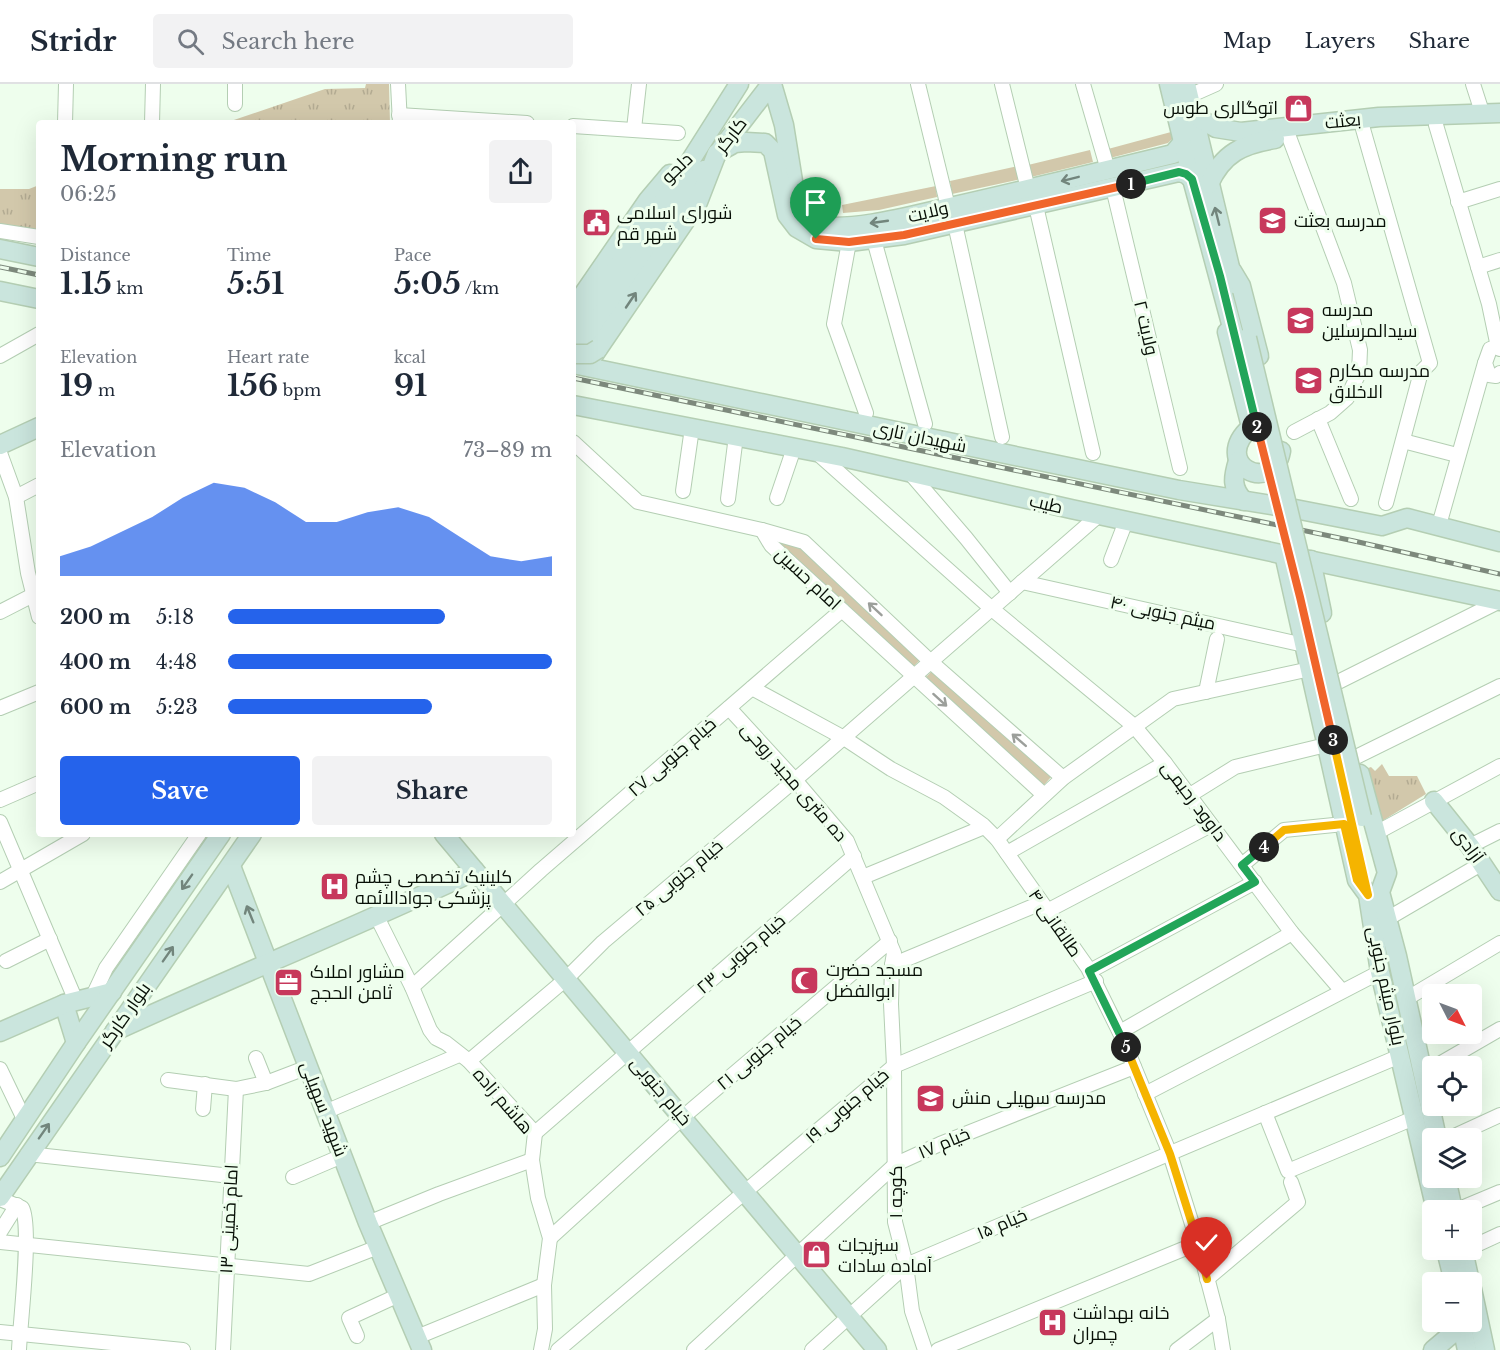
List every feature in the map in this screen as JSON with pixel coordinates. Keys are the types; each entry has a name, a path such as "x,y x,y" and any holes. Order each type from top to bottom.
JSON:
{"street":[{"path":"65,120 66,84"},
{"path":"152,120 153,84"},
{"path":"235,84 235,104"},
{"path":"398,84 400,119 432,120"},
{"path":"634,129 639,84"},
{"path":"772,84 784,125 793,191 793,213"},
{"name":"کارگر","path":"581,351 685,182 709,149 772,84"},
{"path":"918,84 948,207"},
{"path":"1002,84 1028,189"},
{"path":"1083,84 1108,170"},
{"path":"1169,84 1179,158 1181,164 1194,178 1225,271 1352,821"},
{"path":"1194,178 1203,153 1189,97 1216,84"},
{"path":"1473,84 1491,112"},
{"path":"629,375 611,356 610,337 613,327 698,202 709,149 738,86"},
{"name":"بعثت","path":"1189,97 1200,119 1243,139 1363,129 1486,122 1500,124"},
{"name":"بعثت","path":"1194,178 1215,171 1243,139 1379,117 1491,112"},
{"path":"765,143 771,129 784,125"},
{"path":"1436,125 1497,330 1499,348 1490,349 1485,363 1457,455 1439,525"},
{"path":"576,126 678,133"},
{"path":"1363,129 1430,363 1421,372 1386,503"},
{"path":"1288,137 1344,283 1360,350 1359,373 1353,389 1340,405 1294,432"},
{"path":"709,149 735,143 765,143 773,151 797,228 817,232"},
{"name":"ولایت","path":"817,232 885,221 1028,189 1108,170 1178,148"},
{"name":"دلجو","path":"576,305 662,181 709,149"},
{"name":"ولایت","path":"817,232 849,242 874,240 1113,188 1194,178"},
{"name":"ولایت ۲","path":"1113,188 1180,468"},
{"path":"1458,202 1500,189"},
{"path":"1036,206 1093,453"},
{"path":"955,224 1002,437"},
{"path":"0,231 36,237"},
{"path":"874,240 925,424"},
{"path":"849,242 834,324 866,413"},
{"path":"0,249 36,256"},
{"path":"1478,267 1500,260"},
{"path":"1225,271 1241,286 1282,446 1294,509"},
{"path":"1225,271 1218,295 1251,427 1242,435 1238,443 1236,464 1234,487 1244,501"},
{"path":"0,291 36,298"},
{"path":"581,351 613,327"},
{"path":"0,356 36,336"},
{"name":"شهیدان تاری","path":"581,351 629,375 1209,495 1382,526 1407,518 1500,542"},
{"path":"1485,363 1487,373 1498,376"},
{"name":"طیب","path":"579,408 816,452 1500,601"},
{"path":"1318,419 1351,499"},
{"path":"0,445 36,428"},
{"path":"683,491 692,428"},
{"path":"728,499 736,436"},
{"path":"1403,441 1457,455"},
{"path":"576,445 638,502 762,530"},
{"path":"1236,464 1250,472 1271,471 1278,463 1282,446"},
{"path":"777,498 794,448"},
{"name":"داوود رحیمی","path":"816,452 992,609 1134,726 1166,763 1292,933 1342,991"},
{"path":"0,453 16,497 36,594 0,612"},
{"path":"1209,495 1222,489 1236,464"},
{"path":"910,473 1010,593"},
{"path":"16,497 36,487"},
{"name":"خیام جنوبی ۲۵","path":"325,1112 464,1058 566,979 603,942 844,738 1099,515"},
{"path":"1112,560 1126,521"},
{"name":"امام حسین","path":"762,530 767,542 1044,795"},
{"name":"امام حسین","path":"762,530 804,542 931,662 1063,778"},
{"path":"1284,554 1326,746 1374,893"},
{"name":"بلوار میثم جنوبی","path":"1311,560 1356,757 1387,873 1374,893 1380,972 1434,1200"},
{"name":"میثم جنوبی ۴۰","path":"1022,582 1304,645"},
{"path":"1293,598 1295,591 1307,585 1317,593"},
{"path":"1338,682 1500,601"},
{"name":"خیام جنوبی ۲۷","path":"412,987 842,610"},
{"path":"1206,692 1217,639"},
{"path":"997,839 1063,778 1173,699 1310,669"},
{"path":"1356,757 1500,686"},
{"name":"طالقانی ۴","path":"752,688 844,738 891,769 944,797 984,827 1007,853 1092,976 1120,1032 1170,1154 1198,1243 1218,1319 1223,1350"},
{"path":"0,708 36,693"},
{"name":"ده متری مجید روحی","path":"729,708 847,841 854,856 894,953 891,1004 894,1066"},
{"path":"1190,795 1235,767 1326,746"},
{"path":"1007,853 1166,763"},
{"path":"1376,833 1500,766"},
{"path":"0,800 36,784"},
{"name":"آزادی","path":"1434,801 1498,885"},
{"path":"1242,865 1284,830 1352,821"},
{"path":"0,822 78,1000 76,1042"},
{"path":"892,965 968,932 1044,907 1211,825"},
{"path":"863,877 984,827"},
{"path":"1470,846 1500,831"},
{"path":"0,882 78,837"},
{"path":"78,1000 210,837"},
{"name":"بلوار کارگر","path":"0,1157 112,992 210,837"},
{"name":"بلوار کارگر","path":"0,1198 28,1154 250,837"},
{"name":"خیام جنوبی","path":"447,837 877,1350"},
{"name":"خیام جنوبی ۲۳","path":"535,1133 854,856"},
{"path":"1388,919 1481,864"},
{"name":"شهید سهیلی","path":"231,866 368,1223 419,1344"},
{"path":"114,1032 268,961 377,917 475,871"},
{"name":"خیام جنوبی ۱۹","path":"558,1350 894,1066 994,1025 1092,976 1255,882"},
{"name":"بلوار میثم جنوبی","path":"1374,893 1388,919 1406,999 1426,1056"},
{"name":"هاشم زاده","path":"377,917 412,987 430,1030 436,1038 464,1058 535,1133 532,1160 538,1198 550,1238 544,1285 545,1329 541,1350"},
{"path":"1120,1032 1292,933"},
{"path":"6,961 50,939"},
{"name":"خیام جنوبی ۲۱","path":"550,1238 683,1118 890,941"},
{"path":"1406,999 1500,943"},
{"path":"1145,1094 1380,972"},
{"path":"0,1032 78,1000 112,992"},
{"path":"1455,1056 1500,1029"},
{"name":"خیام ۱۵","path":"812,1350 906,1265 1400,1056"},
{"path":"255,1058 267,1083"},
{"name":"کوچه ۱","path":"894,1066 895,1222 906,1265 912,1311 925,1350"},
{"path":"168,1080 236,1089 267,1083 308,1067"},
{"name":"خیام ۱۷","path":"694,1350 896,1164 940,1143 1134,1067"},
{"path":"0,1069 26,1121"},
{"path":"203,1109 205,1084"},
{"name":"امام خمینی ۱۳","path":"223,1350 236,1089"},
{"path":"1265,1113 1288,1171 1414,1118"},
{"path":"1472,1128 1500,1115"},
{"path":"28,1154 231,1176"},
{"path":"293,1177 342,1156"},
{"path":"368,1223 532,1160"},
{"path":"1207,1279 1298,1202 1291,1182"},
{"path":"1480,1200 1500,1192"},
{"path":"0,1198 17,1205 25,1213 26,1245 19,1350"},
{"path":"0,1232 17,1205"},
{"path":"1482,1241 1500,1234"},
{"path":"0,1242 309,1274 378,1247"},
{"path":"938,1350 1198,1243"},
{"path":"419,1344 544,1285"},
{"path":"357,1336 349,1318 399,1295"},
{"path":"1177,1350 1218,1319"},
{"path":"0,1332 80,1345 183,1350"},
{"path":"1433,1350 1456,1332"}],"green space":[{"path":"366,84 389,84 390,120 234,120 325,89 365,88"},
{"path":"1171,132 1173,138 1168,143 1110,158 1108,149"},
{"path":"1090,150 1093,162 1031,177 1028,165"},
{"path":"1018,166 1021,179 952,194 950,181"},
{"path":"36,186 36,233 0,226 0,189 29,189"},
{"path":"936,186 937,197 879,210 843,213 842,205"},
{"path":"777,542 802,547 922,658 913,667"},
{"path":"932,671 1051,777 1044,785 925,678"},
{"path":"1382,764 1389,776 1417,776 1426,794 1379,823 1363,770 1371,767 1375,771"}],"railway":[{"path":"0,267 36,274"},
{"path":"576,379 1354,541 1500,574"}],"place":[{"name":"اتوگالری طوس","path":"1299,108"},
{"name":"مدرسه بعثت","path":"1273,221"},
{"name":"شورای اسلامی شهر قم","path":"596,223"},
{"name":"مدرسه سیدالمرسلین","path":"1301,320"},
{"name":"مدرسه مکارم الاخلاق","path":"1308,381"},
{"name":"کلینیک تخصصی چشم پزشکی جوادالائمه","path":"334,887"},
{"name":"مسجد حضرت ابوالفضل","path":"805,980"},
{"name":"مشاور املاک ثامن الحجج","path":"289,982"},
{"name":"مدرسه سهیلی منش","path":"931,1098"},
{"name":"سبزیجات آماده سادات","path":"817,1255"},
{"name":"خانه بهداشت چمران","path":"1052,1323"}],"route":[{"path":"816,239 849,242 874,240 1036,206 1179,172 1192,179 1220,276 1300,597 1368,895 1357,880 1344,824 1284,830 1242,865 1255,882 1089,971 1121,1035 1170,1154 1207,1279"}]}
